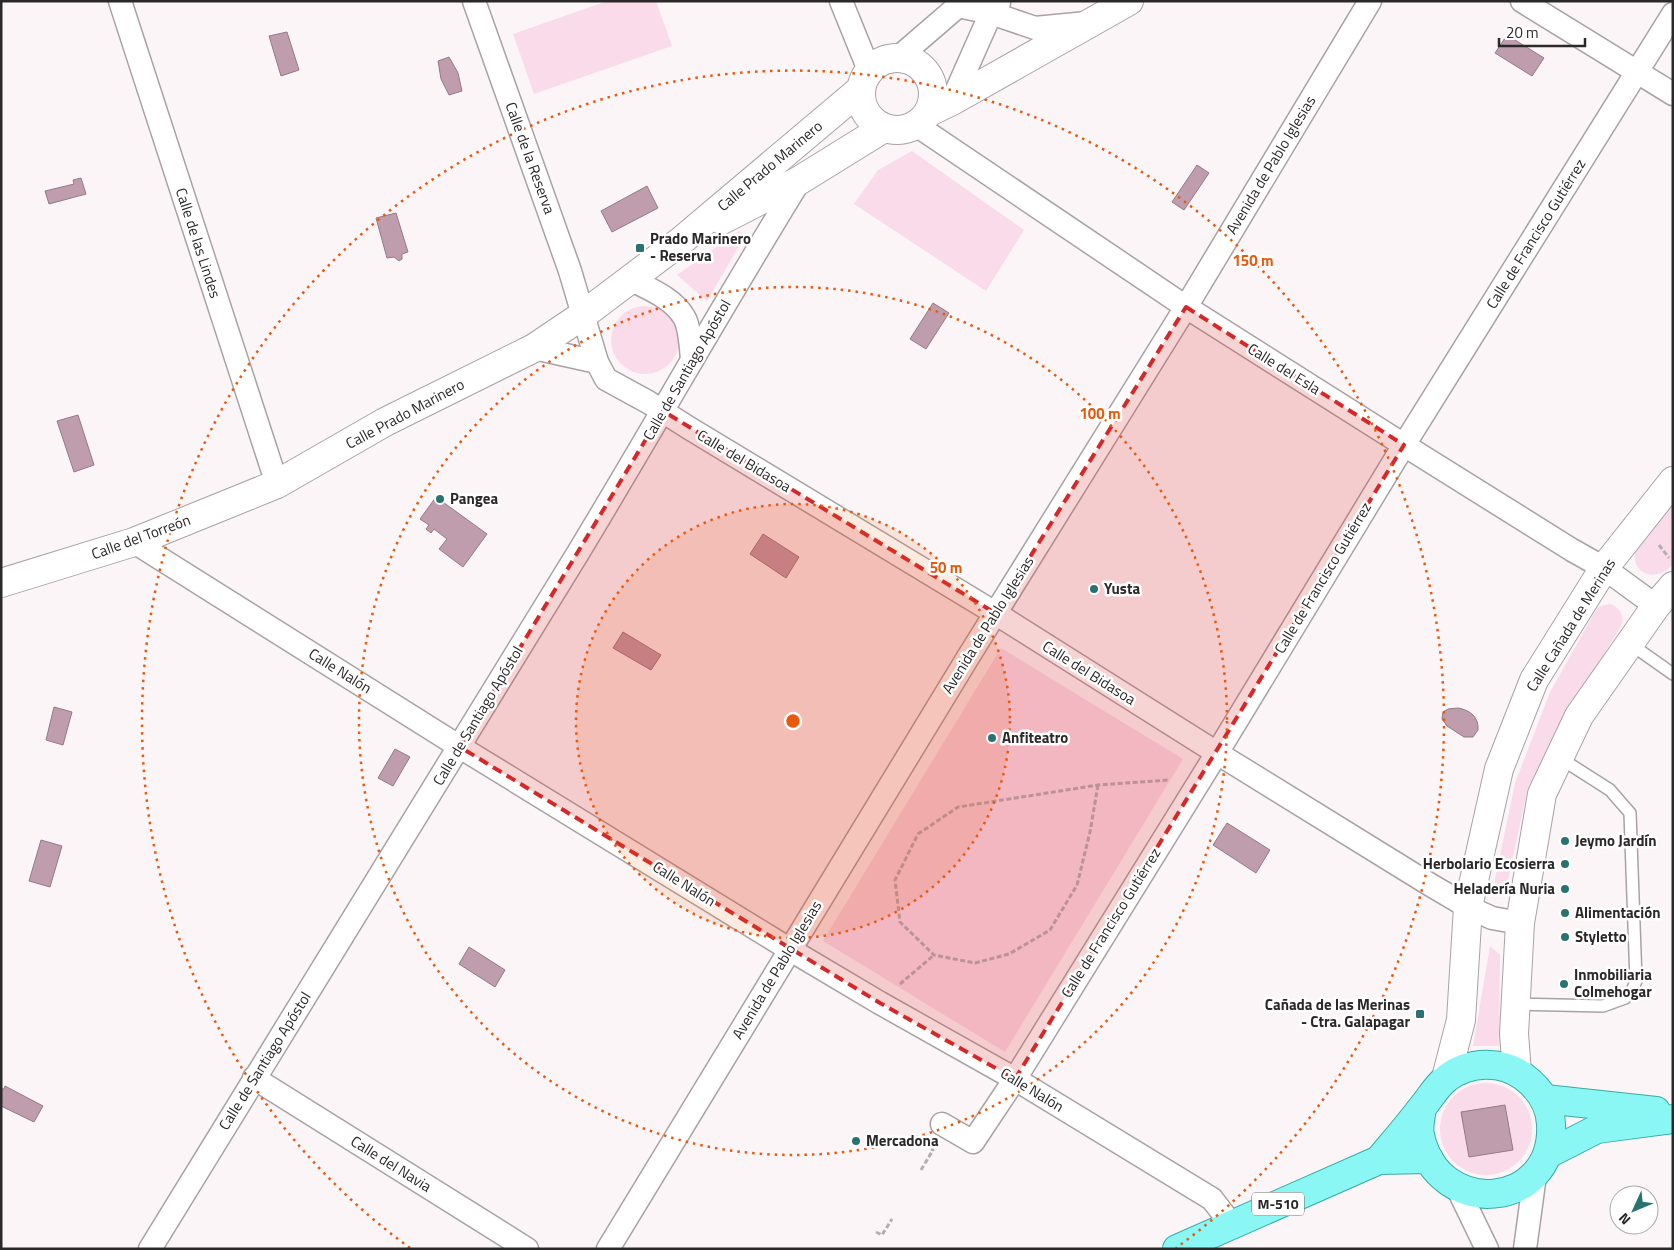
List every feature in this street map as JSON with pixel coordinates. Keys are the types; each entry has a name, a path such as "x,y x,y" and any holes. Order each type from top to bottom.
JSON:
{"main road":[{"name":"M-510","path":"1379,1160 1446,1078 1462,1069 1481,1064 1500,1066 1518,1072 1533,1084 1545,1099 1551,1117 1552,1135 1541,1164"},
{"path":"1545,1099 1673,1112"},
{"name":"M-510","path":"1422,1108 1419,1134 1429,1159 1436,1170 1457,1188 1477,1194 1498,1194 1518,1187 1541,1164 1597,1129 1673,1119"},
{"name":"M-510","path":"1177,1249 1379,1160 1429,1159"}],"street":[{"name":"Calle de las Lindes","path":"120,1 277,484"},
{"name":"Calle de la Reserva","path":"474,1 570,271 583,315"},
{"path":"840,1 864,80 862,106 871,119 884,128 900,130 1129,1"},
{"name":"Avenida de Pablo Iglesias","path":"608,1249 995,613 1186,307 1370,1"},
{"path":"1522,1 1673,94"},
{"path":"899,57 961,3 996,7 1035,28 1092,22"},
{"path":"932,113 996,7"},
{"name":"Calle de Francisco Gutiérrez","path":"942,1124 969,1149 1015,1079 1202,778 1404,445 1673,14"},
{"path":"864,80 883,60 899,57 914,61 925,70 932,83 932,113"},
{"name":"Calle Prado Marinero","path":"277,484 385,422 534,348 583,315 681,241 864,80"},
{"name":"Calle del Esla","path":"932,113 1186,307 1572,550 1604,568 1664,596"},
{"name":"Calle Prado Marinero","path":"681,241 800,180 884,128"},
{"name":"Calle de Santiago Apóstol","path":"150,1249 460,747 800,180"},
{"path":"630,279 671,302 685,318 691,344 692,360"},
{"path":"583,315 597,362 606,379 663,411"},
{"path":"534,348 597,362"},
{"name":"Calle del Bidasoa","path":"663,411 995,613 1217,753 1468,907 1492,918 1520,923"},
{"name":"Calle Cañada de Merinas","path":"1446,1078 1461,1020 1468,907 1499,770 1534,680 1604,568 1673,481"},
{"name":"Calle del Torreón","path":"1,583 134,542 277,484"},
{"name":"Calle Nalón","path":"134,542 460,747 789,949 1015,1079 1212,1199 1232,1225"},
{"path":"1518,1072 1514,1034 1520,923 1542,794 1579,716 1664,596"},
{"name":"Calle del Navia","path":"254,1078 527,1249"},
{"path":"1525,1249 1541,1164"},
{"path":"1457,1188 1487,1249"}],"lane":[{"path":"1629,643 1673,674"},
{"path":"1515,1004 1603,1006 1625,998 1632,992 1636,981 1630,813 1610,790 1560,757"}],"path":[{"path":"1098,785 1090,832 1077,885 1050,930 1009,954 975,963 934,955 900,922 895,880 918,834 958,807 1098,785 1202,778"},
{"path":"898,986 934,955"},
{"path":"921,1170 933,1150 928,1147"},
{"path":"876,1232 882,1235 892,1219"}],"highlighted area":[{"path":"1186,307 1404,445 1015,1079 880,1003 460,747 663,411 995,613"}],"shaded area":[{"path":"607,1 656,1 672,46 534,94 513,34"},
{"path":"287,32 299,70 281,76 269,36"},
{"path":"1507,35 1544,58 1532,76 1495,53"},
{"path":"449,57 458,73 462,91 449,95 441,79 438,61"},
{"path":"912,151 1024,230 986,291 854,204 878,170"},
{"path":"1197,165 1209,173 1184,210 1172,202"},
{"path":"81,178 86,194 49,204 45,191 74,184 73,180"},
{"path":"647,186 658,208 612,232 601,211"},
{"path":"396,213 408,252 402,254 402,259 399,261 394,257 387,258 376,218"},
{"path":"739,231 745,236 707,301 677,275"},
{"path":"933,303 949,313 926,349 910,339"},
{"path":"638,306 652,306 664,311 674,321 679,333 679,347 674,359 664,369 652,374 638,374 626,369 616,359 611,347 611,333 616,321 626,311"},
{"path":"78,415 94,465 74,472 57,421"},
{"path":"436,497 487,534 463,567 439,549 447,539 434,529 431,533 426,529 429,525 420,519"},
{"path":"1673,502 1673,564 1659,574 1645,573 1636,565 1636,551"},
{"path":"763,534 799,557 786,578 750,554"},
{"path":"1610,604 1620,611 1622,624 1571,709 1528,787 1506,890 1502,895 1496,894 1493,889 1515,783 1550,692 1596,610 1600,606"},
{"path":"623,632 661,655 651,670 613,648"},
{"path":"1001,648 1183,759 1005,1052 823,941"},
{"path":"54,707 72,712 63,745 46,740"},
{"path":"1458,708 1470,712 1477,721 1478,730 1473,737 1464,737 1447,726 1442,719 1443,712 1448,709"},
{"path":"395,749 410,757 393,786 378,778"},
{"path":"1227,823 1270,850 1256,873 1213,845"},
{"path":"41,840 62,846 50,887 29,881"},
{"path":"1490,946 1500,955 1499,1046 1473,1046"},
{"path":"469,947 505,970 495,987 459,964"},
{"path":"1486,1083 1504,1087 1518,1097 1528,1111 1532,1129 1528,1147 1518,1161 1504,1171 1486,1175 1468,1171 1454,1161 1444,1147 1440,1129 1444,1111 1454,1097 1468,1087"},
{"path":"5,1086 43,1106 34,1122 1,1106 1,1089 4,1089"},
{"path":"1505,1105 1513,1150 1469,1157 1461,1112"}],"place":[{"name":"Prado Marinero - Reserva","path":"640,248"},
{"name":"Pangea","path":"440,499"},
{"name":"Yusta","path":"1094,589"},
{"name":"Anfiteatro","path":"992,738"},
{"name":"Jeymo Jardín","path":"1565,841"},
{"name":"Herbolario Ecosierra","path":"1565,864"},
{"name":"Heladería Nuria","path":"1565,889"},
{"name":"Alimentación","path":"1565,913"},
{"name":"Styletto","path":"1565,937"},
{"name":"Inmobiliaria Colmehogar","path":"1564,984"},
{"name":"Cañada de las Merinas - Ctra. Galapagar","path":"1420,1014"},
{"name":"Mercadona","path":"856,1141"}]}
